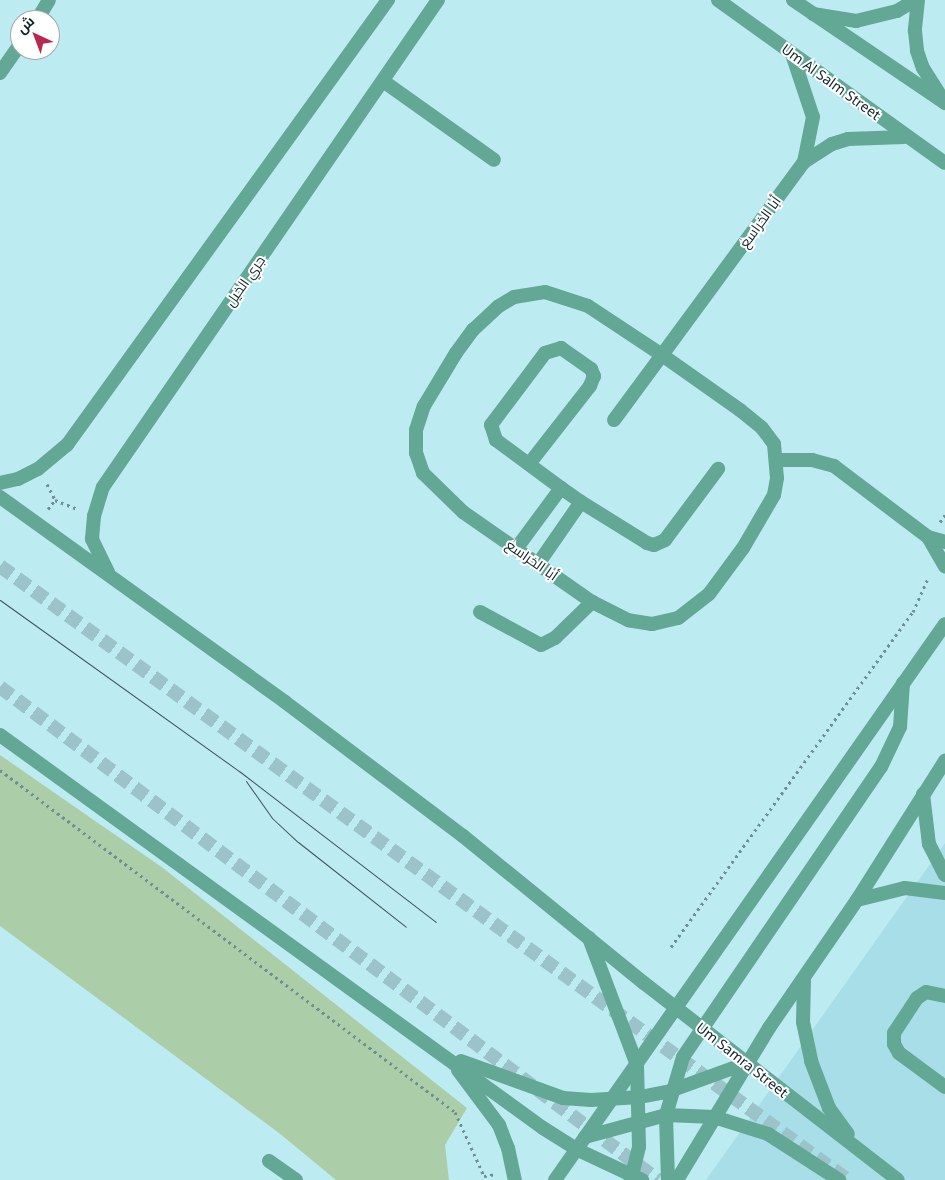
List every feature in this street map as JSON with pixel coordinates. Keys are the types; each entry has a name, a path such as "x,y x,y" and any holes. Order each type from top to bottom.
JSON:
{"street":[{"path":"0,483 18,479 38,469 67,445 388,0"},
{"name":"جري الخيل","path":"108,572 92,539 94,516 104,487 438,0"},
{"name":"Um Al Salm Street","path":"718,0 904,137 945,164"},
{"path":"793,0 945,103"},
{"path":"813,14 856,21 892,13 916,0"},
{"path":"916,0 914,31 918,51 923,68 945,103"},
{"name":"أبا الخراسع","path":"792,54 813,117 804,162"},
{"path":"0,73 10,58"},
{"path":"383,81 494,160"},
{"name":"أبا الخراسع","path":"662,355 804,162 832,144 848,139 904,137"},
{"name":"أبا الخراسع","path":"544,292 588,306 662,355 762,428 774,444 777,460 774,495 742,548 709,594 693,609 678,618 652,624 628,620 592,602 516,549 444,495 424,474 416,453 416,430 424,406 473,330 487,315 514,297 544,292"},
{"path":"529,464 590,386 594,376 591,369 560,348 545,353 491,425 496,440 581,502 654,545 665,540 718,469"},
{"path":"614,420 662,355"},
{"path":"777,460 812,460 834,466 928,537 945,542"},
{"path":"516,549 561,488"},
{"name":"Um Samra Street","path":"0,497 108,572 463,836 675,1008 898,1180"},
{"path":"538,564 581,502"},
{"path":"928,537 945,566"},
{"path":"480,612 541,645 555,638 592,602"},
{"path":"555,1180 615,1098 675,1008 945,624"},
{"path":"668,1180 666,1115 670,1091 683,1057 701,1027 881,767 900,727 903,683"},
{"path":"0,734 543,1128 578,1150 635,1178 640,1097 637,1065 589,938"},
{"path":"677,1180 747,1063 858,900 945,761"},
{"path":"923,794 929,844 945,876"},
{"path":"858,900 905,888 945,893"},
{"path":"804,978 803,1022 811,1062 829,1108 855,1145"},
{"path":"945,996 926,992 917,998 894,1033 894,1044 899,1053 945,1087"},
{"path":"446,1056 563,1098 640,1097 670,1091 747,1063"},
{"path":"446,1056 499,1125 515,1176"},
{"path":"585,1137 666,1115 714,1117 768,1134 839,1180"},
{"path":"269,1161 296,1180"}],"path":[{"path":"38,469 56,500 94,516"},
{"path":"928,537 945,515"},
{"path":"672,947 913,612 930,581 925,572"},
{"path":"0,770 455,1112 484,1178 515,1176"}],"shaded area":[{"path":"945,843 945,1180 706,1180"}],"green space":[{"path":"0,755 163,868 467,1108 445,1145 449,1180 336,1180 279,1133 0,926"}],"tunnel":[{"path":"0,566 848,1180"},
{"path":"0,687 658,1180"}],"tram line":[{"path":"0,600 239,771 436,922"},
{"path":"246,781 272,818 298,842 406,927"}]}
